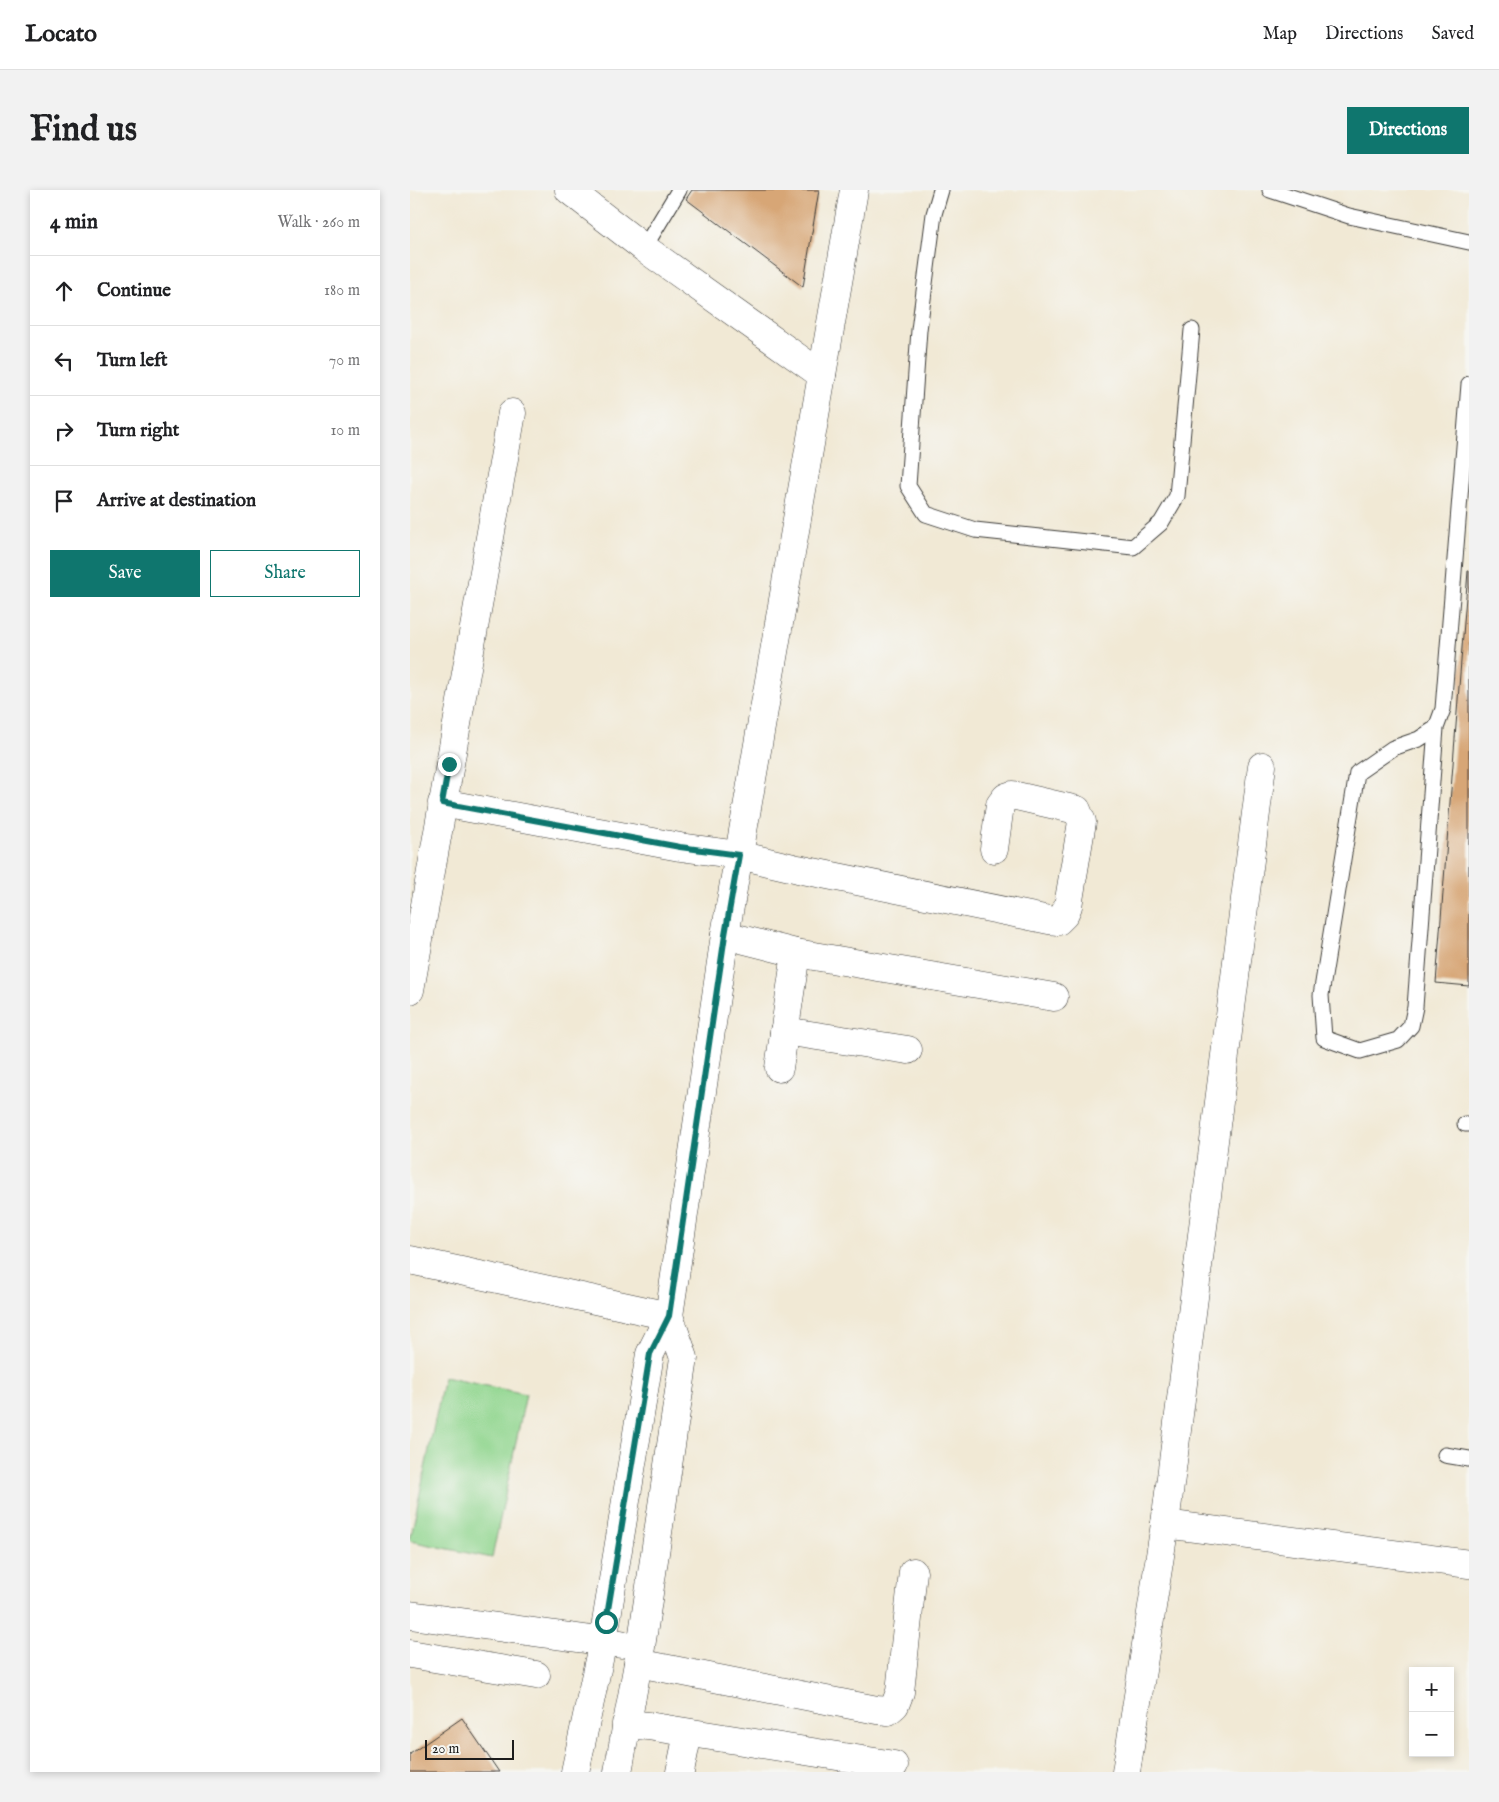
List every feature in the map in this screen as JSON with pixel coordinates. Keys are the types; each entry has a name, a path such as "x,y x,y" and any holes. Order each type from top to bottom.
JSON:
{"street":[{"path":"569,190 644,248 822,375"},
{"path":"575,1772 603,1641 650,1354 669,1316 725,935 854,190"},
{"path":"410,990 512,413"},
{"path":"1126,1772 1164,1524 1262,766"},
{"path":"442,803 680,847 739,855 798,869 1049,920 1058,920 1064,915 1068,906 1082,822 1076,810 1012,795 1006,797 1000,805 994,849"},
{"path":"725,935 796,953 1054,997"},
{"path":"778,1068 796,953"},
{"path":"784,1031 908,1050"},
{"path":"410,1260 669,1316"},
{"path":"618,1772 639,1655 684,1358 669,1316"},
{"path":"1164,1524 1469,1564"},
{"path":"410,1615 603,1641 639,1655 888,1711 895,1705 900,1692 914,1572"},
{"path":"410,1654 536,1675"},
{"path":"626,1724 894,1765"},
{"path":"680,1772 688,1733"}],"lane":[{"path":"644,248 679,190"},
{"path":"941,190 934,214 919,330 908,486 926,514 975,530 1133,547 1161,523 1177,496 1192,330"},
{"path":"1270,190 1349,216 1469,242"},
{"path":"1436,728 1419,739 1393,748 1358,773 1321,995 1324,1038 1360,1052 1398,1040 1411,1026 1415,1008 1436,728 1443,709 1469,384"},
{"path":"1445,1455 1469,1459"}],"green space":[{"path":"444,1377 526,1394 492,1558 410,1541"}],"building":[{"path":"692,190 819,190 803,287 686,199"},
{"path":"1469,571 1469,986 1436,983"},
{"path":"462,1718 499,1772 410,1772 410,1754"}],"route":[{"path":"449,764 442,803 680,847 739,855 725,935 669,1316 650,1354 606,1622"}]}
